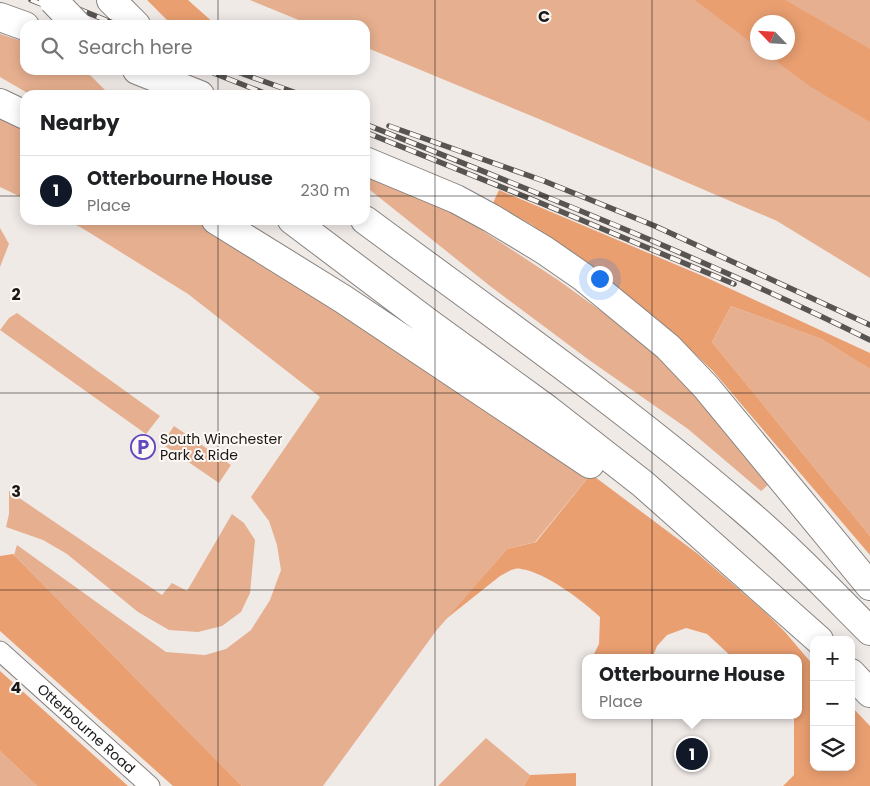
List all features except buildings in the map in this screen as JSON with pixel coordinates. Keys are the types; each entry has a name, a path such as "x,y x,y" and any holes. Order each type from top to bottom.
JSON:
{"highway":[{"path":"53,0 72,20"},
{"path":"0,17 20,24"},
{"path":"188,75 204,90"},
{"path":"134,79 179,90"},
{"path":"0,103 20,113"},
{"path":"370,163 456,199 544,250 583,277 660,341 706,388 870,586"},
{"path":"370,224 682,458 743,508 802,562 870,632"},
{"path":"224,225 343,299 716,548"},
{"path":"299,225 422,319 547,409 642,484 815,636"},
{"path":"855,678 870,693"}],"street":[{"name":"Otterbourne Road","path":"0,651 150,786"}],"shaded area":[{"path":"147,0 188,0 210,20 167,20"},
{"path":"250,0 870,0 870,278 777,221 370,49 370,20 299,20"},
{"path":"695,0 785,0 870,49 870,122 811,87 774,60 795,60 795,15 750,15 750,42"},
{"path":"0,34 20,40 20,75 90,75 105,90 22,90 0,77"},
{"path":"0,114 20,124 20,197 0,187"},
{"path":"370,173 468,221 558,280 641,340 719,418 768,485 761,491 688,429 589,360 490,286 370,190"},
{"path":"499,190 703,276 870,353 870,369 821,339 731,306 712,342 870,536 870,555 713,371 667,328 532,225 493,203"},
{"path":"76,225 207,225 283,271 591,474 535,542 507,549 436,631 323,786 242,786 14,555 17,545 166,652 205,655 226,649 251,630 270,600 281,570 277,545 269,521 251,497 320,397 188,294"},
{"path":"0,228 9,244 0,267"},
{"path":"731,306 821,339 870,369 870,536 712,342"},
{"path":"17,313 160,416 146,434 0,330 9,318"},
{"path":"174,426 231,465 219,483 162,444"},
{"path":"591,474 698,554 765,612 810,661 810,771 855,771 855,710 870,726 870,786 783,786 794,775 794,719 802,719 802,654 729,654 707,634 686,628 667,635 657,646 654,654 594,654 599,644 600,617 584,603 552,581 531,571 518,569 500,576 446,619 507,549 536,542"},
{"path":"9,491 162,595 172,583 187,591 232,514 244,523 255,540 250,593 241,612 222,626 198,632 169,630 138,612 67,554 43,540 6,527 9,514"},
{"path":"13,554 242,786 173,786 0,631 0,556"},
{"path":"0,671 128,786 37,786 0,751"},
{"path":"486,738 530,775 524,786 438,786"},
{"path":"0,751 37,786 0,786"},
{"path":"576,773 576,786 524,786 530,775"}],"railway":[{"path":"31,0 81,20"},
{"path":"56,0 106,20"},
{"path":"219,75 256,90"},
{"path":"246,75 288,90"},
{"path":"370,126 683,254 870,340"},
{"path":"389,126 544,181 655,226 870,325"},
{"path":"370,134 734,284"}],"place":[{"name":"South Winchester Park & Ride","path":"143,447"},
{"name":"Otterbourne House","path":"692,754"}]}
